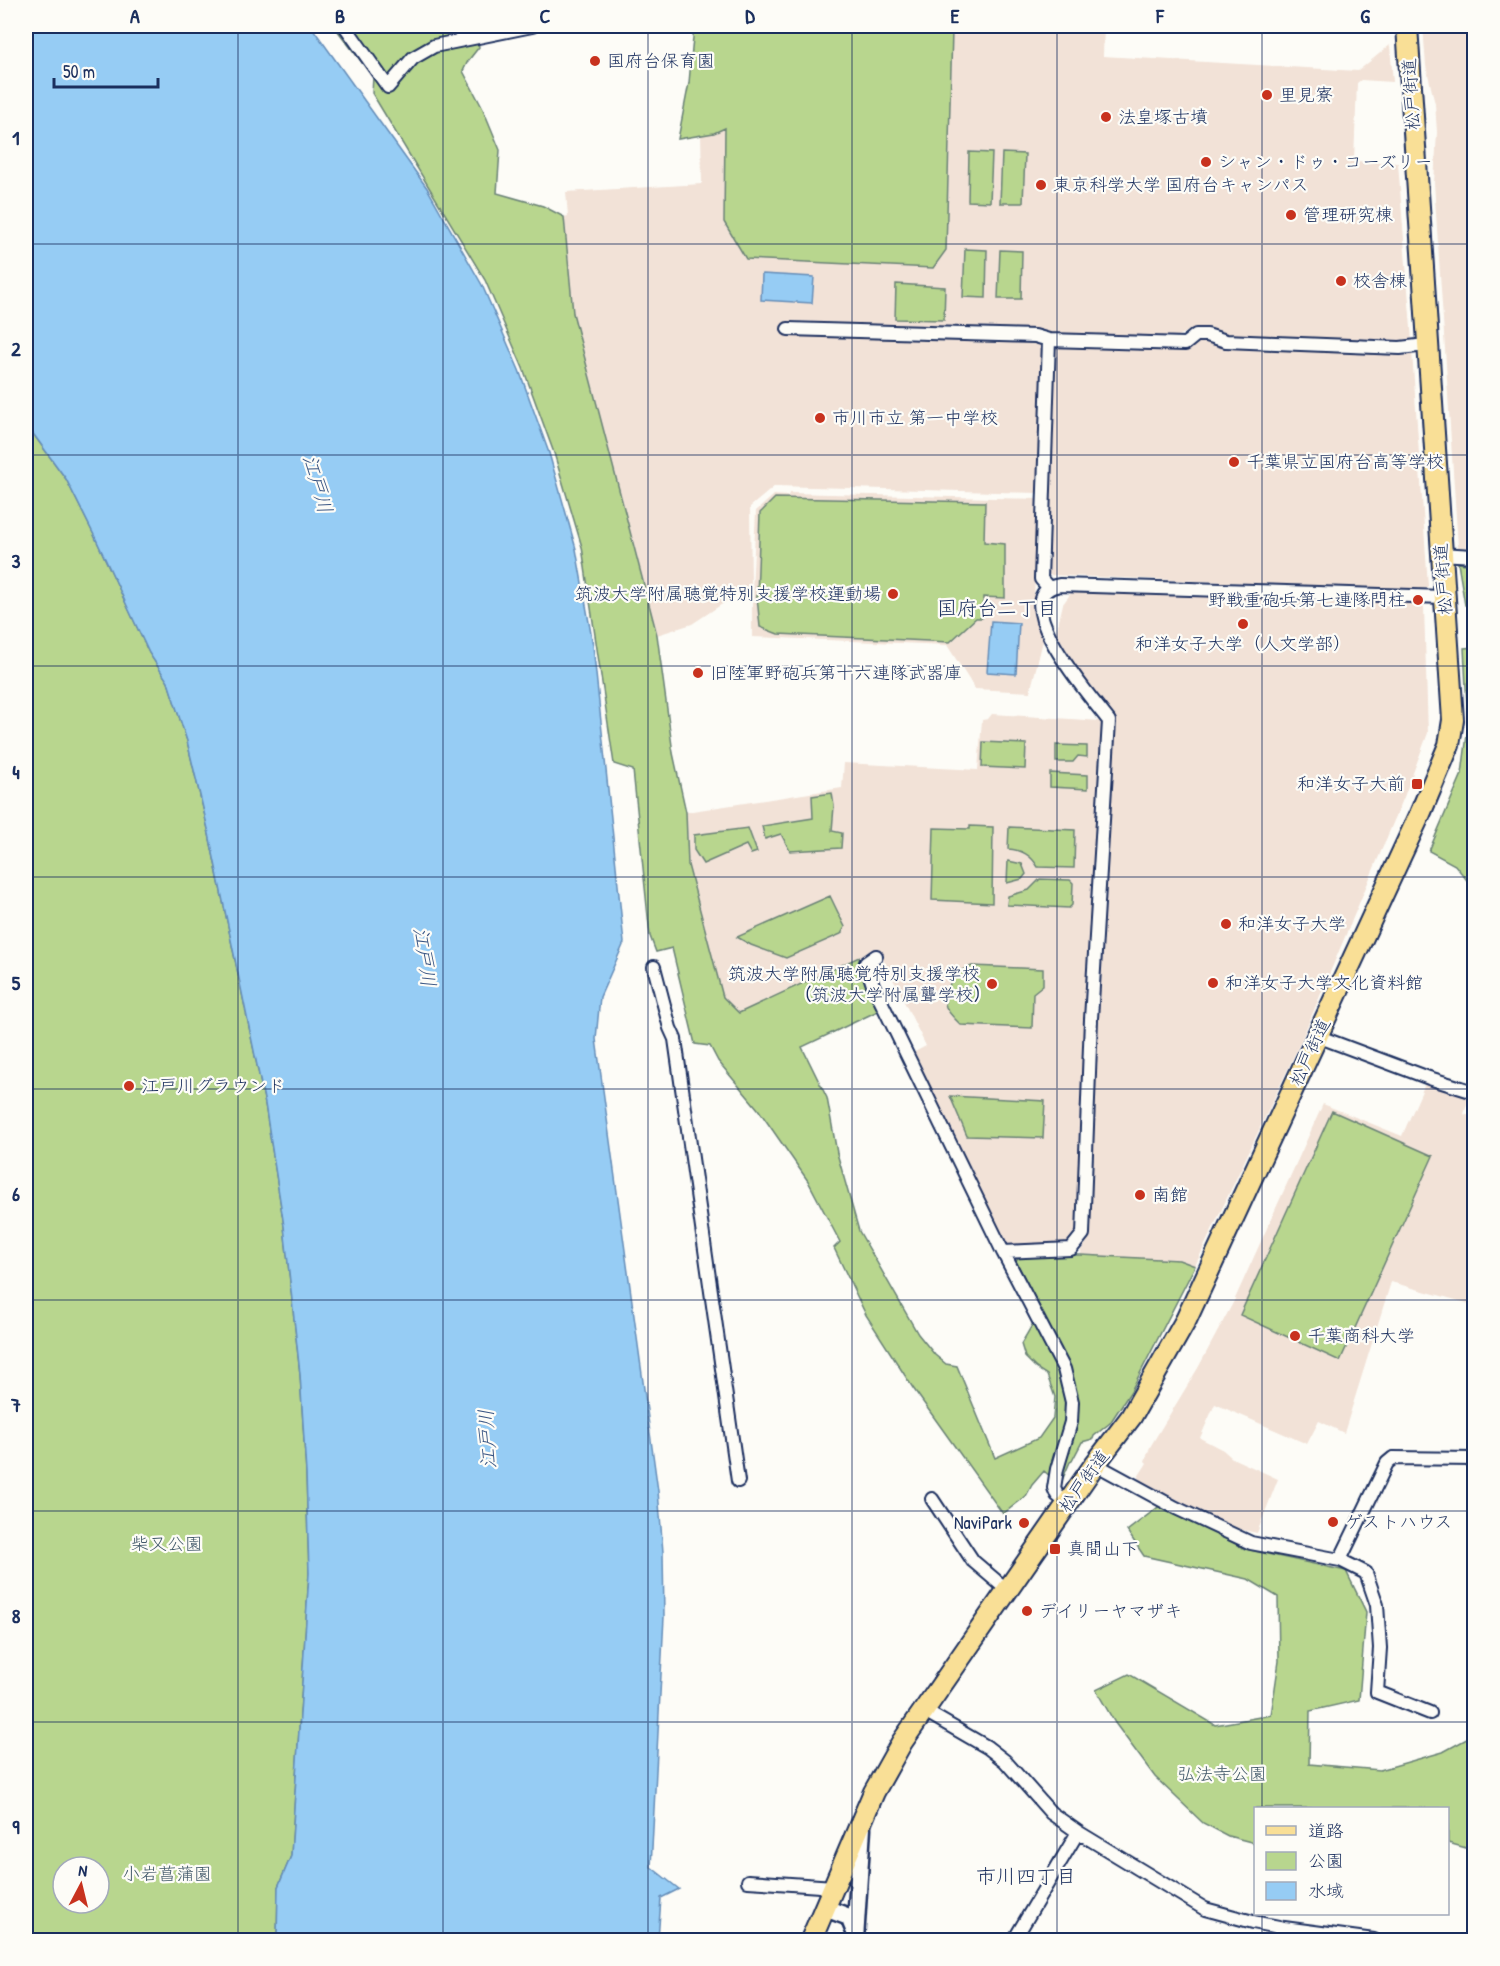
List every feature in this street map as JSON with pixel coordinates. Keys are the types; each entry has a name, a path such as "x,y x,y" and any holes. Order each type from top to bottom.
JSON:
{"main road":[{"name":"松戸街道","path":"811,1941 888,1765 923,1710 1095,1464 1131,1417 1186,1320 1394,872 1449,745 1453,720 1426,345 1407,26"}],"street":[{"path":"345,26 388,87 413,58 434,46 532,26"},
{"path":"1391,26 1407,26"},
{"path":"788,329 1035,336 1050,340 1185,344 1196,334 1226,341 1400,348 1426,345"},
{"path":"1048,587 1041,579 1050,340"},
{"path":"1440,554 1474,556"},
{"path":"1003,1252 1071,1249 1083,1234 1091,1019 1109,721 1064,662 1049,638 1041,604 1042,594 1048,587 1077,585 1444,597"},
{"path":"876,957 866,963 873,985 1003,1252 1064,1369 1072,1402 1071,1422 1057,1469 1054,1488 1057,1495 1068,1504"},
{"path":"654,967 675,1039 738,1481"},
{"path":"1317,1036 1429,1078 1474,1092"},
{"path":"1340,1560 1387,1463 1394,1458 1474,1459"},
{"path":"1095,1464 1176,1508 1251,1543 1340,1560 1366,1573 1377,1605 1380,1647 1377,1692 1430,1713"},
{"path":"932,1499 973,1561 1007,1590"},
{"path":"923,1710 987,1747 1005,1761 1051,1813 1078,1832 1205,1909 1281,1928 1374,1941"},
{"path":"855,1936 862,1820"},
{"path":"1014,1941 1078,1832"},
{"path":"748,1881 834,1887"},
{"path":"825,1908 849,1917 855,1936"},
{"path":"1280,1941 1281,1928"}],"shaded area":[{"name":"東京科学大学 国府台キャンパス","path":"699,26 1104,26 1103,56 1358,71 1390,45 1393,82 1361,80 1357,83 1354,161 1398,163 1412,341 1398,344 1225,337 1207,328 1194,328 1173,339 1052,335 1037,330 789,321 788,336 1038,342 1042,350 1039,493 775,486 750,507 751,585 692,624 657,635 573,313 564,217 568,216 566,192 702,184"},
{"path":"1423,26 1474,26 1474,548 1458,547 1434,183 1437,132 1435,104 1426,66"},
{"name":"千葉県立国府台高等学校","path":"1200,342 1412,351 1428,586 1424,590 1048,575 1045,571 1053,344 1189,349"},
{"name":"筑波大学附属聴覚特別支援学校運動場","path":"789,493 1039,499 1034,598 1037,620 1044,637 1030,692 975,689 947,645 752,637 756,511 774,495 788,496"},
{"name":"和洋女子大学","path":"1074,589 1409,601 1424,607 1428,733 1404,797 1301,1041 1195,1266 1179,1260 1081,1255 1081,1250 1089,1239 1097,1017 1114,721 1068,660 1055,637 1063,604"},
{"name":"筑波大学附属聴覚特別支援学校 (筑波大学附属聾学校)","path":"992,714 1101,721 1103,723 1078,1233 1066,1244 1005,1244 911,1054 926,1046 878,949 739,1013 723,997 688,865 686,812 842,788 844,763 978,770 982,720 988,719"},
{"name":"千葉商科大学","path":"1425,1084 1469,1098 1464,1114 1474,1117 1474,1305 1391,1282 1344,1433 1319,1421 1307,1444 1215,1404 1200,1438 1223,1450 1232,1458 1278,1479 1257,1533 1233,1528 1139,1480 1138,1477 1147,1463 1145,1461 1150,1447 1198,1368 1234,1301 1323,1104 1402,1136"}],"green space":[{"path":"334,26 484,26 475,27 479,47 463,71 483,109 500,150 497,193 543,206 564,217 573,313 657,635 673,753 686,812 688,865 723,997 739,1013 859,957 880,1010 802,1047 827,1098 837,1153 859,1231 918,1334 935,1355 946,1364 957,1366 995,1458 1039,1438 1053,1418 1055,1397 1047,1375 1025,1357 1021,1344 1041,1310 1016,1261 1022,1255 1081,1255 1179,1260 1195,1266 1131,1391 1110,1423 1093,1439 1082,1442 1060,1485 1044,1471 1026,1496 1003,1514 913,1388 866,1315 834,1248 840,1242 808,1181 758,1109 718,1061 710,1046 695,1044 672,948 656,952 650,936 633,770 614,764 582,547 554,453 523,368 485,280 372,93 373,77"},
{"path":"694,26 945,26 952,31 946,250 933,268 746,259 724,222 725,128 714,133 678,139 689,83"},
{"path":"969,152 992,153 990,202 968,201"},
{"path":"1002,153 1025,154 1023,203 1000,203"},
{"path":"965,249 987,250 986,298 963,297"},
{"path":"1000,250 1022,251 1021,299 998,299"},
{"path":"896,284 945,287 944,320 895,319"},
{"name":"柴又公園","path":"26,424 66,479 149,653 168,682 187,741 208,829 265,1104 284,1226 300,1374 309,1573 291,1856 278,1887 277,1940 26,1940"},
{"name":"筑波大学附属聴覚特別支援学校運動場","path":"775,498 985,502 984,542 1005,544 1005,598 983,597 982,618 976,618 950,642 778,634 760,627 757,597 760,513"},
{"path":"1458,563 1474,565 1474,606 1465,605"},
{"path":"1474,647 1474,889 1455,865 1429,851 1462,774 1468,727 1464,648"},
{"path":"983,742 1026,744 1025,769 982,767"},
{"path":"1056,745 1087,746 1087,757 1078,756 1073,762 1056,762"},
{"path":"1050,773 1088,775 1088,789 1050,787"},
{"path":"832,793 834,806 832,831 842,833 841,848 790,851 781,834 765,839 762,826 813,818 812,796"},
{"path":"970,826 993,827 992,903 932,900 934,828 970,829"},
{"path":"1009,827 1075,830 1074,868 1038,867 1026,854 1008,849"},
{"path":"748,828 757,852 751,854 746,845 703,864 694,850 694,835"},
{"path":"1008,861 1022,864 1026,874 1022,879 1007,883"},
{"path":"1040,879 1070,880 1073,883 1072,905 1069,908 1007,905 1008,896 1029,890"},
{"path":"830,896 845,927 841,934 786,958 751,945 737,937"},
{"path":"972,966 1043,969 1043,985 1033,993 1032,1028 961,1025 955,1019 946,1007 946,993 956,975"},
{"path":"950,1096 1045,1101 1043,1138 967,1136"},
{"path":"1332,1111 1433,1156 1340,1361 1240,1315"},
{"name":"弘法寺公園","path":"1161,1505 1245,1549 1346,1571 1366,1612 1359,1700 1310,1711 1309,1764 1380,1770 1443,1752 1474,1735 1474,1856 1466,1848 1449,1843 1449,1807 1254,1807 1254,1843 1228,1836 1203,1823 1155,1777 1115,1723 1096,1690 1129,1674 1215,1725 1271,1715 1279,1661 1278,1597 1248,1579 1144,1556 1127,1531"}],"water":[{"name":"江戸川","path":"26,26 311,26 427,188 482,285 519,370 549,453 576,549 593,645 624,943 600,997 596,1039 658,1491 663,1552 664,1617 651,1867 679,1889 661,1898 658,1940 277,1940 278,1887 291,1856 309,1573 300,1374 284,1226 265,1104 208,829 187,741 168,682 149,653 66,479 26,424"},
{"path":"762,274 814,277 812,303 761,300"},
{"path":"991,621 1019,623 1016,674 987,672"}],"place":[{"name":"国府台保育園","path":"595,61"},
{"name":"里見寮","path":"1267,95"},
{"name":"法皇塚古墳","path":"1106,117"},
{"name":"シャン・ドゥ・コーズリー","path":"1206,162"},
{"name":"東京科学大学 国府台キャンパス","path":"1041,185"},
{"name":"管理研究棟","path":"1291,215"},
{"name":"校舎棟","path":"1341,281"},
{"name":"市川市立 第一中学校","path":"820,418"},
{"name":"千葉県立国府台高等学校","path":"1234,462"},
{"name":"筑波大学附属聴覚特別支援学校運動場","path":"893,594"},
{"name":"野戦重砲兵第七連隊門柱","path":"1418,600"},
{"name":"和洋女子大学（人文学部）","path":"1243,624"},
{"name":"旧陸軍野砲兵第十六連隊武器庫","path":"698,673"},
{"name":"和洋女子大前","path":"1417,784"},
{"name":"和洋女子大学","path":"1226,924"},
{"name":"和洋女子大学文化資料館","path":"1213,983"},
{"name":"筑波大学附属聴覚特別支援学校 (筑波大学附属聾学校)","path":"992,984"},
{"name":"江戸川グラウンド","path":"129,1086"},
{"name":"南館","path":"1140,1195"},
{"name":"千葉商科大学","path":"1295,1336"},
{"name":"ゲストハウス","path":"1333,1522"},
{"name":"NaviPark","path":"1024,1523"},
{"name":"真間山下","path":"1055,1549"},
{"name":"デイリーヤマザキ","path":"1027,1611"}],"district":[{"name":"国府台二丁目","path":"997,608"},
{"name":"市川四丁目","path":"1026,1876"}],"park label":[{"name":"小岩菖蒲園","path":"167,1874"}]}
